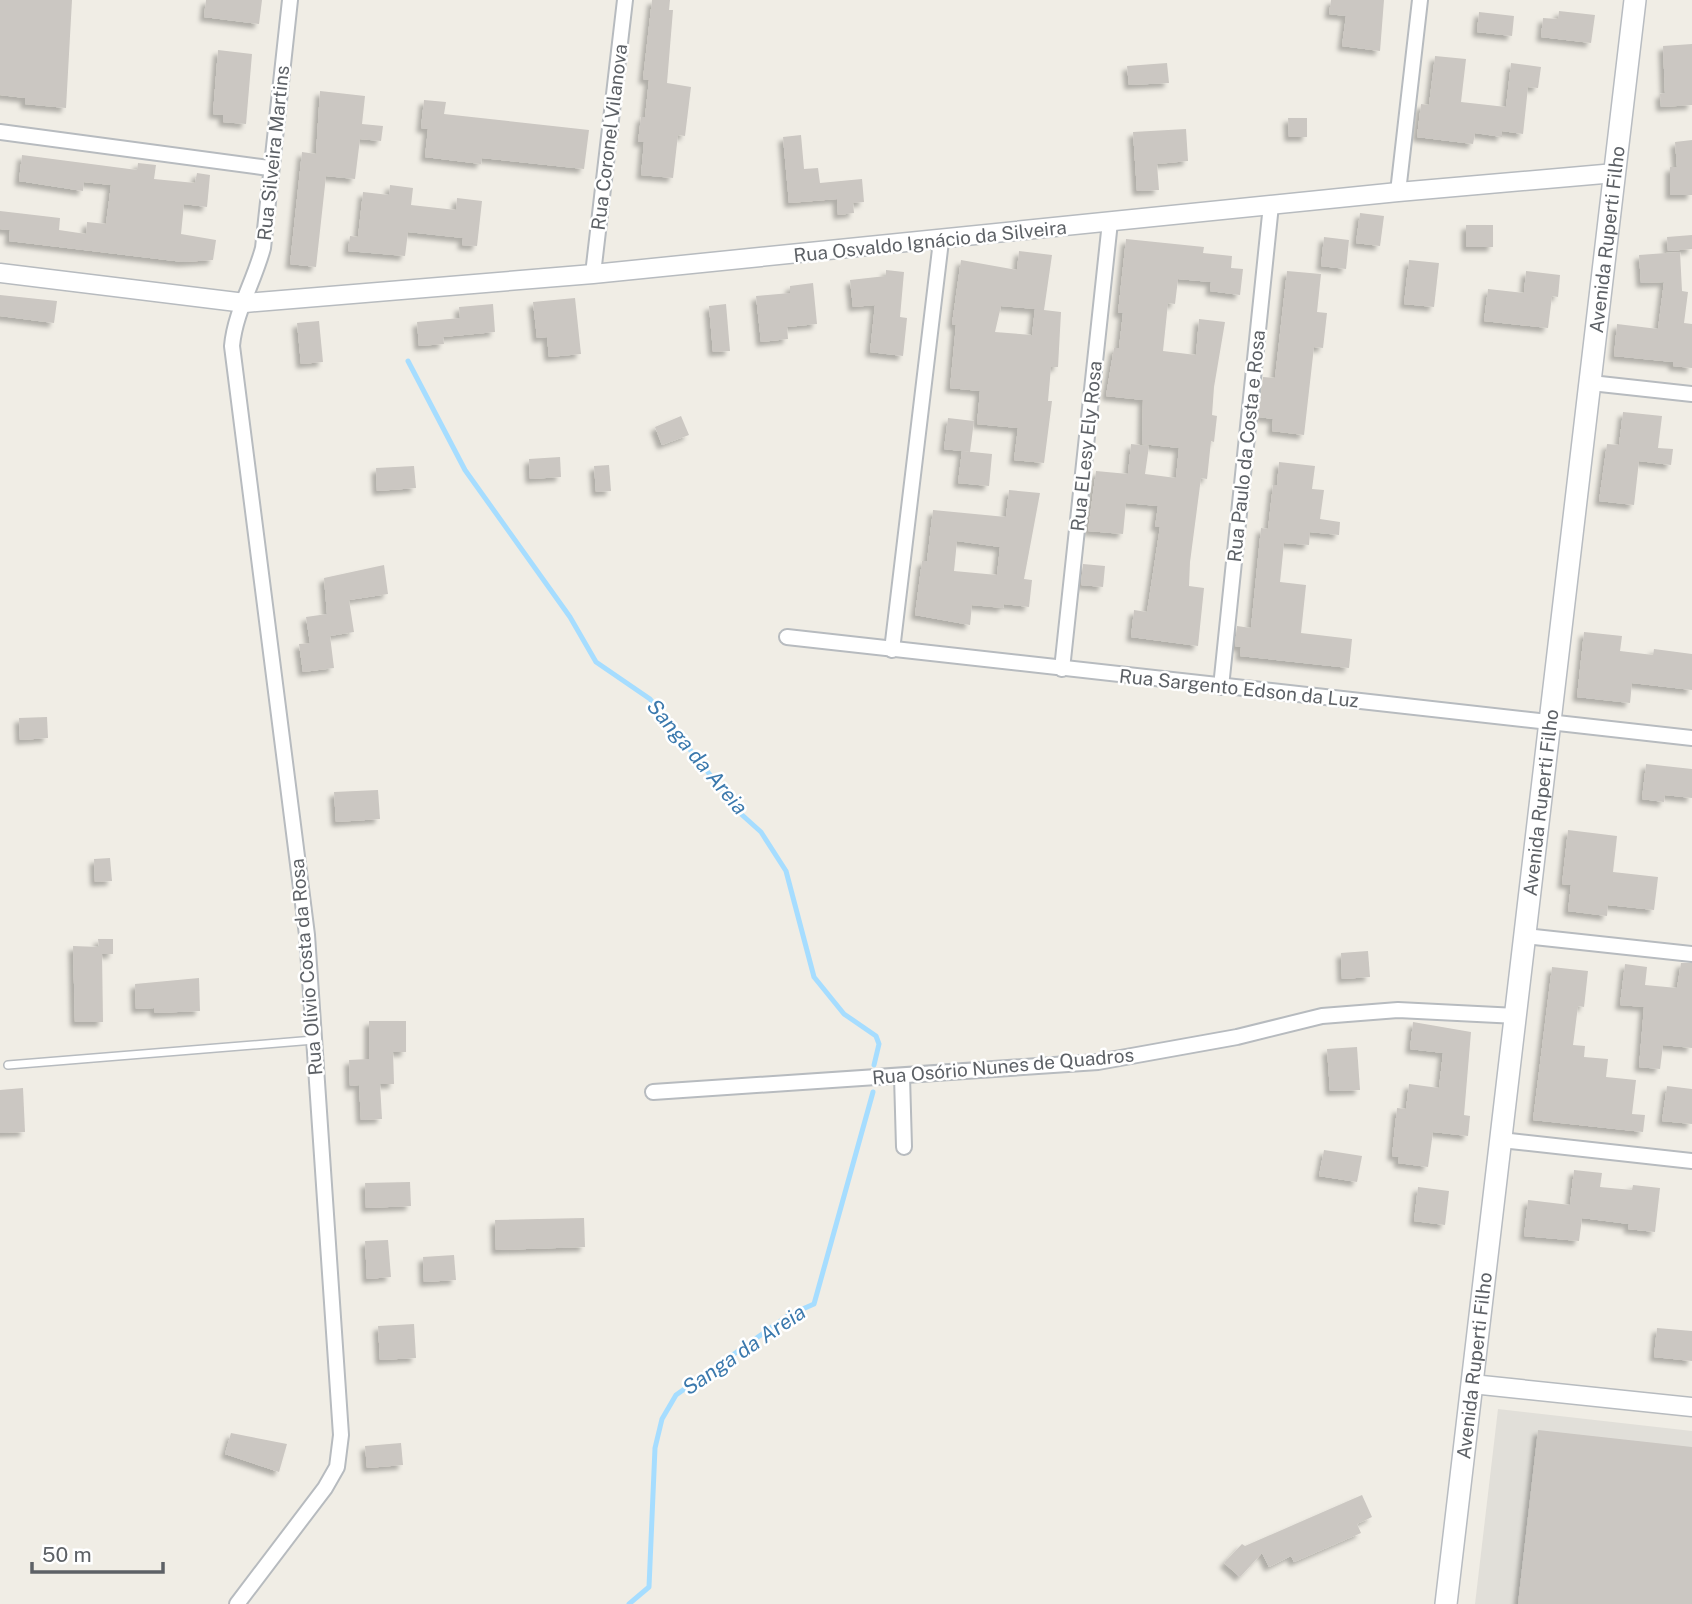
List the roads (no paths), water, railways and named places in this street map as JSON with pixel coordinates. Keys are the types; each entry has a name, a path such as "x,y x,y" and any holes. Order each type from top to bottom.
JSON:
{"main road":[{"name":"Avenida Ruperti Filho","path":"1446,1604 1635,0"}],"street":[{"name":"Rua Silveira Martins","path":"245,303 263,248 269,167 290,0"},
{"name":"Rua Coronel Vilanova","path":"593,274 625,0"},
{"path":"1398,192 1420,0"},
{"path":"0,132 269,167"},
{"name":"Rua Osvaldo Ignácio da Silveira","path":"0,273 245,303 941,241 1398,192 1615,173"},
{"name":"Rua Paulo da Costa e Rosa","path":"1221,687 1271,205"},
{"name":"Rua ELesy Ely Rosa","path":"1062,669 1111,222"},
{"path":"892,650 941,241"},
{"name":"Rua Olívio Costa da Rosa","path":"237,1604 326,1488 337,1467 341,1435 307,935 232,346 234,325 245,303"},
{"path":"1591,383 1692,394"},
{"name":"Rua Sargento Edson da Luz","path":"787,637 1692,738"},
{"path":"1525,936 1692,954"},
{"name":"Rua Osório Nunes de Quadros","path":"653,1092 1098,1062 1237,1037 1322,1016 1398,1010 1517,1016"},
{"path":"902,1076 904,1147"},
{"path":"1501,1140 1692,1161"},
{"path":"1472,1384 1692,1407"}],"lane":[{"path":"8,1065 314,1040"}],"waterway":[{"name":"Sanga da Areia","path":"408,361 465,470 570,617 596,662 650,699 741,814 761,832 786,871 814,977 844,1014 876,1036 879,1044 874,1065"},
{"name":"Sanga da Areia","path":"629,1604 649,1587 655,1448 662,1419 676,1395 789,1315 814,1304 873,1092"}]}
